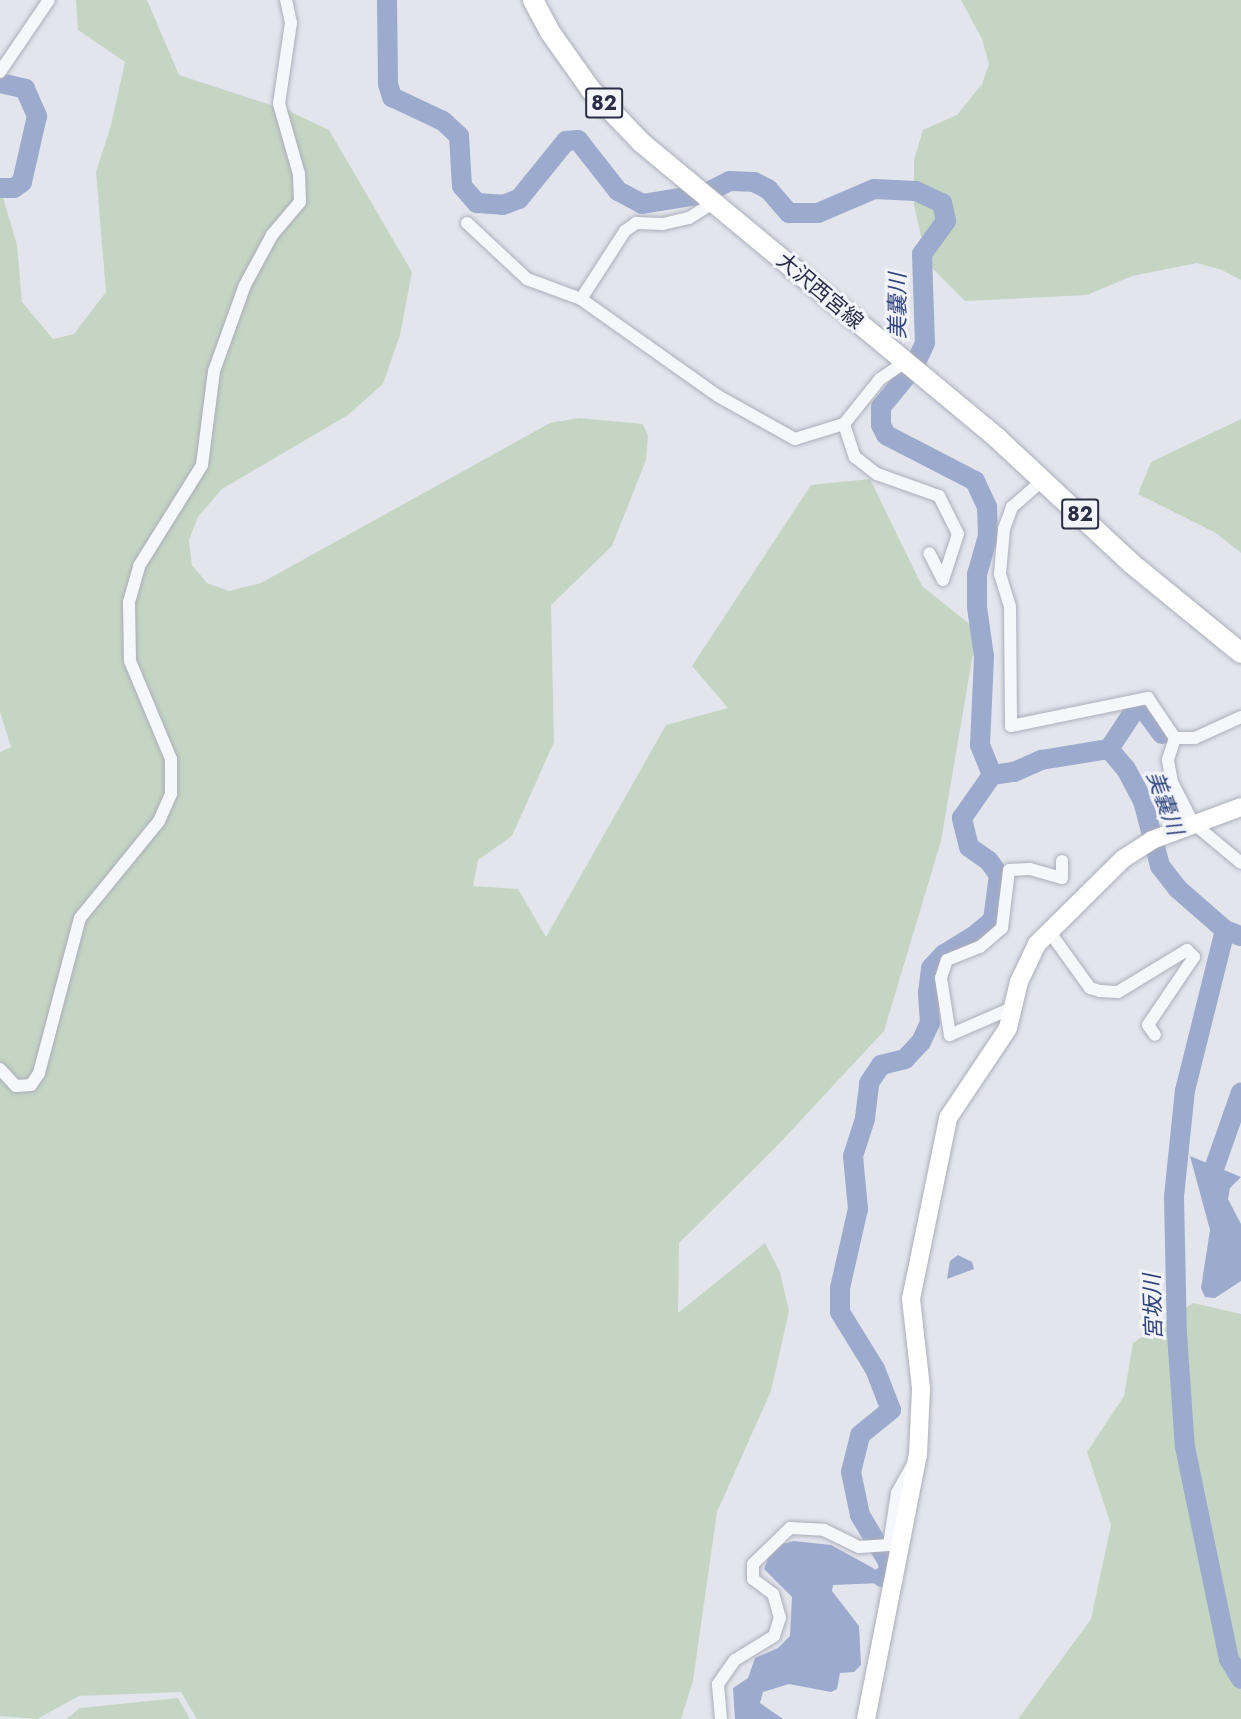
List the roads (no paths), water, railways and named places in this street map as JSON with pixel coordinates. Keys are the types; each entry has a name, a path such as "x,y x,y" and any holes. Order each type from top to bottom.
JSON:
{"main road":[{"name":"大沢西宮線","path":"533,0 550,32 591,90 642,143 911,367 1043,480 1131,562 1241,654"}],"street":[{"path":"1,70 49,0"},
{"path":"0,1069 16,1086 31,1085 39,1074 80,918 159,821 171,794 171,759 130,661 129,602 139,566 202,465 214,371 245,285 272,235 300,202 299,174 279,104 291,23 286,0"},
{"path":"581,299 624,231 636,223 663,224 689,218 706,197"},
{"path":"467,223 527,279 581,299 718,396 795,439 844,424 880,379 911,367"},
{"path":"844,424 855,458 877,474 939,496 958,534 943,580 929,553"},
{"path":"1043,480 1012,507 1004,529 1000,574 1010,607 1011,726 1148,698 1175,738"},
{"path":"1175,738 1196,738 1241,717"},
{"path":"1175,738 1168,760 1172,783 1193,823 1241,863"},
{"path":"866,1719 918,1455 921,1388 911,1299 915,1264 948,1118 999,1045 1018,982 1037,944 1049,931 1123,858 1152,840 1241,807"},
{"path":"1012,1008 950,1035 941,978 947,960 980,947 1002,928 1009,870 1030,869 1062,878 1062,861"},
{"path":"1049,931 1090,988 1100,991 1118,992 1187,950 1194,957 1148,1025 1155,1035"},
{"path":"721,1719 718,1684 735,1660 774,1636 780,1618 773,1594 753,1579 753,1564 790,1528 824,1530 859,1547 889,1545 897,1493 918,1455"}],"water":[{"path":"1190,1156 1241,1177 1230,1188 1228,1199 1241,1224 1241,1281 1215,1298 1205,1297 1201,1288 1210,1230"},
{"path":"958,1255 972,1262 974,1269 947,1279 950,1261"},
{"path":"794,1541 831,1545 873,1568 882,1577 882,1583 833,1585 832,1591 859,1626 861,1665 854,1672 840,1673 837,1689 831,1692 789,1684 763,1692 760,1703 783,1719 735,1719 733,1688 748,1678 755,1658 778,1648 790,1636 792,1597 764,1569 769,1556 782,1544"}],"waterway":[{"name":"美嚢川","path":"387,0 388,84 392,97 443,121 459,136 462,186 477,203 503,205 519,199 566,141 578,140 618,191 642,204 704,194 729,181 754,182 768,189 789,213 818,213 874,189 916,191 942,203 946,221 922,254 925,343 914,367 881,407 881,425 886,435 975,481 987,507 988,536 977,574 977,607 984,657 980,745 992,775 1014,772 1041,760 1109,749 1126,769 1143,801 1160,866 1178,889 1225,930 1241,936"},
{"path":"0,83 25,89 37,116 22,182 14,188 0,188"},
{"path":"1109,749 1136,708 1144,710 1162,734"},
{"path":"882,1577 889,1575 888,1562 860,1515 851,1472 860,1435 891,1410 875,1369 840,1312 840,1288 858,1209 853,1156 865,1118 869,1083 881,1065 905,1059 921,1042 930,1023 928,993 931,968 943,955 974,936 993,920 999,875 989,861 969,847 962,818 992,775"},
{"name":"宮坂川","path":"1225,930 1185,1090 1174,1196 1177,1334 1185,1447 1229,1659 1241,1679"},
{"path":"1215,1166 1241,1092"}]}
